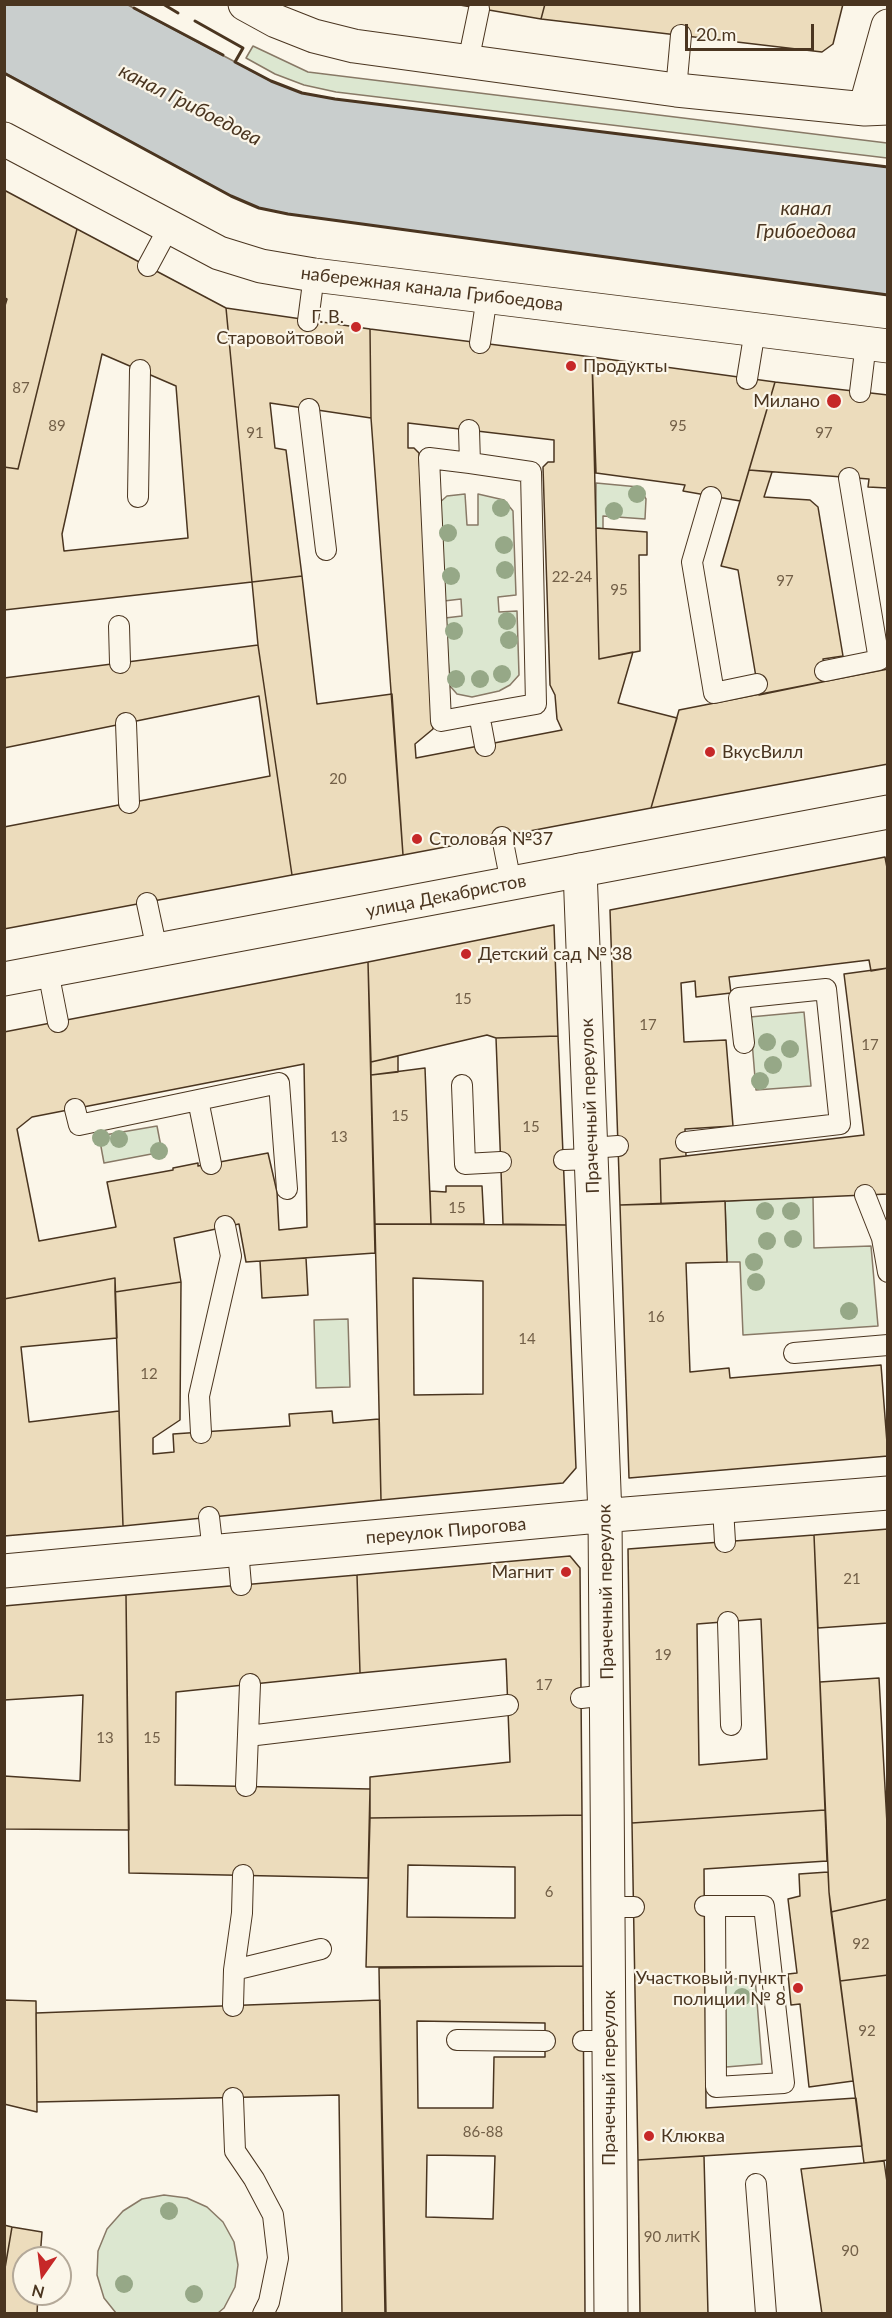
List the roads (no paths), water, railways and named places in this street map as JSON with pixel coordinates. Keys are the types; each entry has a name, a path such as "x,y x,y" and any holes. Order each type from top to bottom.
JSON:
{"street":[{"path":"245,4 276,21 314,36 354,46 676,90 877,108 888,26"},
{"name":"набережная канала Грибоедова","path":"5,141 219,253 261,266 314,275 877,345"},
{"name":"улица Декабристов","path":"4,979 888,812"},
{"name":"Прачечный переулок","path":"580,870 605,1516 594,1697 621,1907 596,2041 611,2313"},
{"name":"переулок Пирогова","path":"4,1571 605,1516 888,1493"}],"lane":[{"path":"468,62 479,9"},
{"path":"676,90 681,36"},
{"path":"148,266 169,227"},
{"path":"309,321 314,275"},
{"path":"480,343 487,296"},
{"path":"747,379 755,330"},
{"path":"860,392 877,345"},
{"path":"138,497 140,370"},
{"path":"309,409 326,550"},
{"path":"469,430 470,463"},
{"path":"429,458 470,463 531,472 536,704 441,721 429,458"},
{"path":"825,671 879,660 849,478"},
{"path":"711,496 692,562 714,693 757,684"},
{"path":"119,626 120,663"},
{"path":"479,714 485,746"},
{"path":"126,723 129,803"},
{"path":"502,837 511,883"},
{"path":"147,903 157,950"},
{"path":"48,971 58,1022"},
{"path":"686,1142 841,1132 826,989 739,998 744,1042"},
{"path":"75,1109 79,1125 279,1083 287,1189"},
{"path":"462,1086 465,1164 501,1162"},
{"path":"198,1100 211,1164"},
{"path":"865,1195 882,1238 888,1272"},
{"path":"201,1433 199,1396 231,1256 225,1226"},
{"path":"794,1353 888,1345"},
{"path":"723,1508 724,1542"},
{"path":"209,1517 241,1586"},
{"path":"728,1622 731,1725"},
{"path":"246,1786 250,1684"},
{"path":"248,1736 508,1705"},
{"path":"234,2006 234,1970 242,1913 243,1875"},
{"path":"710,1906 764,1906 784,2083 716,2087 710,1906"},
{"path":"234,1970 321,1950"},
{"path":"457,2040 545,2041"},
{"path":"233,2097 235,2151 254,2179 273,2215 278,2258 269,2302 262,2313"},
{"path":"756,2184 766,2313"}],"water":[{"name":"канал Грибоедова","path":"4,5 128,5 271,81 302,93 335,99 887,167 887,295 288,214 259,208 231,196 5,73"}],"place":[{"name":"Г. В. Старовойтовой","path":"356,327"},
{"name":"Продукты","path":"571,366"},
{"name":"Милано","path":"834,401"},
{"name":"ВкусВилл","path":"710,752"},
{"name":"Столовая №37","path":"417,839"},
{"name":"Детский сад № 38","path":"466,954"},
{"name":"Магнит","path":"566,1572"},
{"name":"Участковый пункт полиции № 8","path":"798,1988"},
{"name":"Клюква","path":"649,2136"}]}
